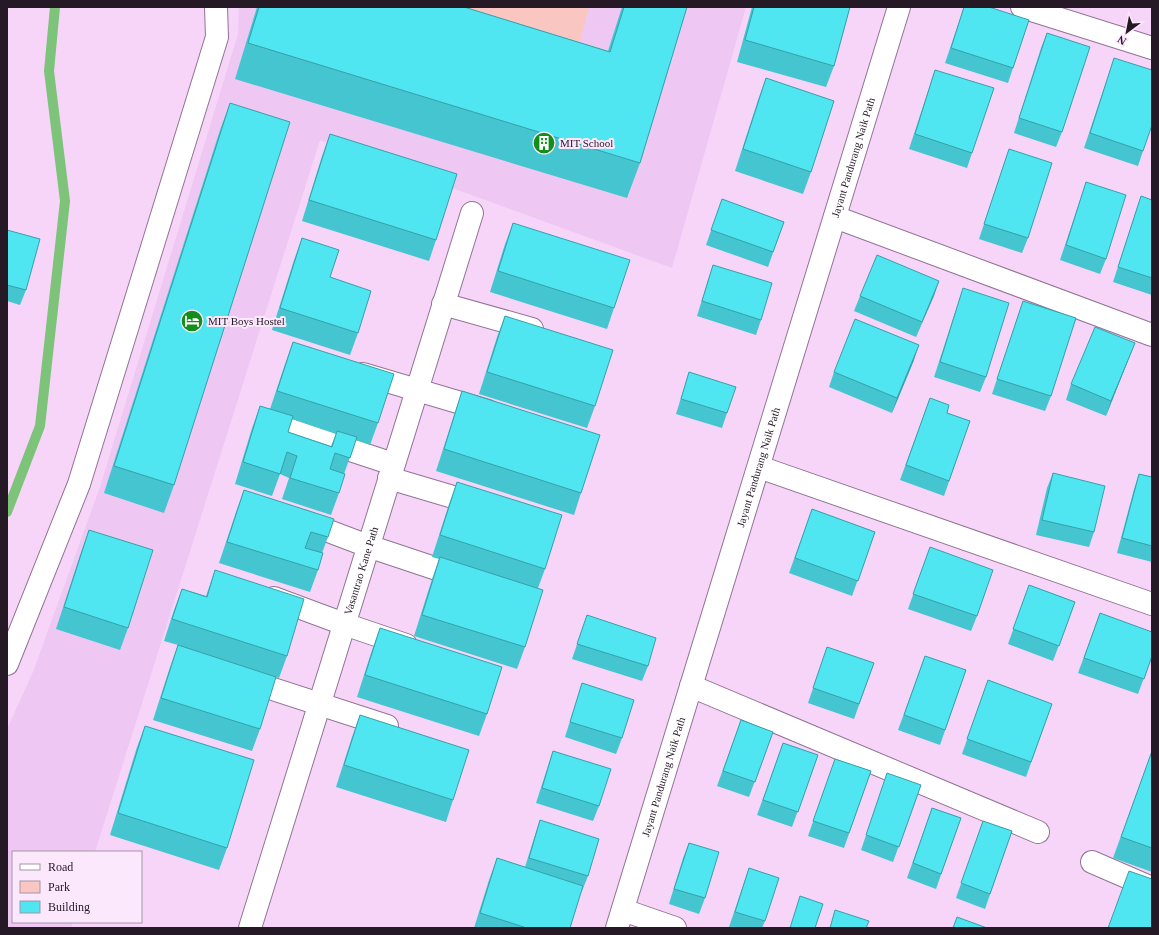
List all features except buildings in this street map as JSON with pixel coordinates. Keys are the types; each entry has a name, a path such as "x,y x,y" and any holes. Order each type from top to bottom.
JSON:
{"street":[{"path":"7,664 79,484 217,37 216,7"},
{"name":"Jayant Pandurang Naik Path","path":"620,919 899,7"},
{"path":"1022,7 1044,10 1152,48"},
{"name":"Vasantrao Kane Path","path":"250,928 416,390 472,214"},
{"path":"835,216 1152,336"},
{"path":"443,304 550,334"},
{"path":"342,367 504,416"},
{"path":"278,426 391,471 502,511"},
{"path":"759,467 1152,604"},
{"path":"286,515 368,546 485,585"},
{"path":"252,590 344,624 422,650"},
{"path":"226,674 319,705 405,731"},
{"path":"691,686 1038,832"},
{"path":"1092,862 1152,888"},
{"path":"620,919 674,928"}],"shaded area":[{"path":"239,7 746,7 672,268 320,140 95,851 12,851 12,923 73,923 71,928 7,928 7,729 33,672 100,487 238,34"}],"green space":[{"path":"359,7 589,7 575,60"}],"waterway":[{"path":"7,512 40,426 65,201 49,71 55,7"}],"place":[{"name":"MIT School","path":"544,143"},
{"name":"MIT Boys Hostel","path":"192,321"}]}
